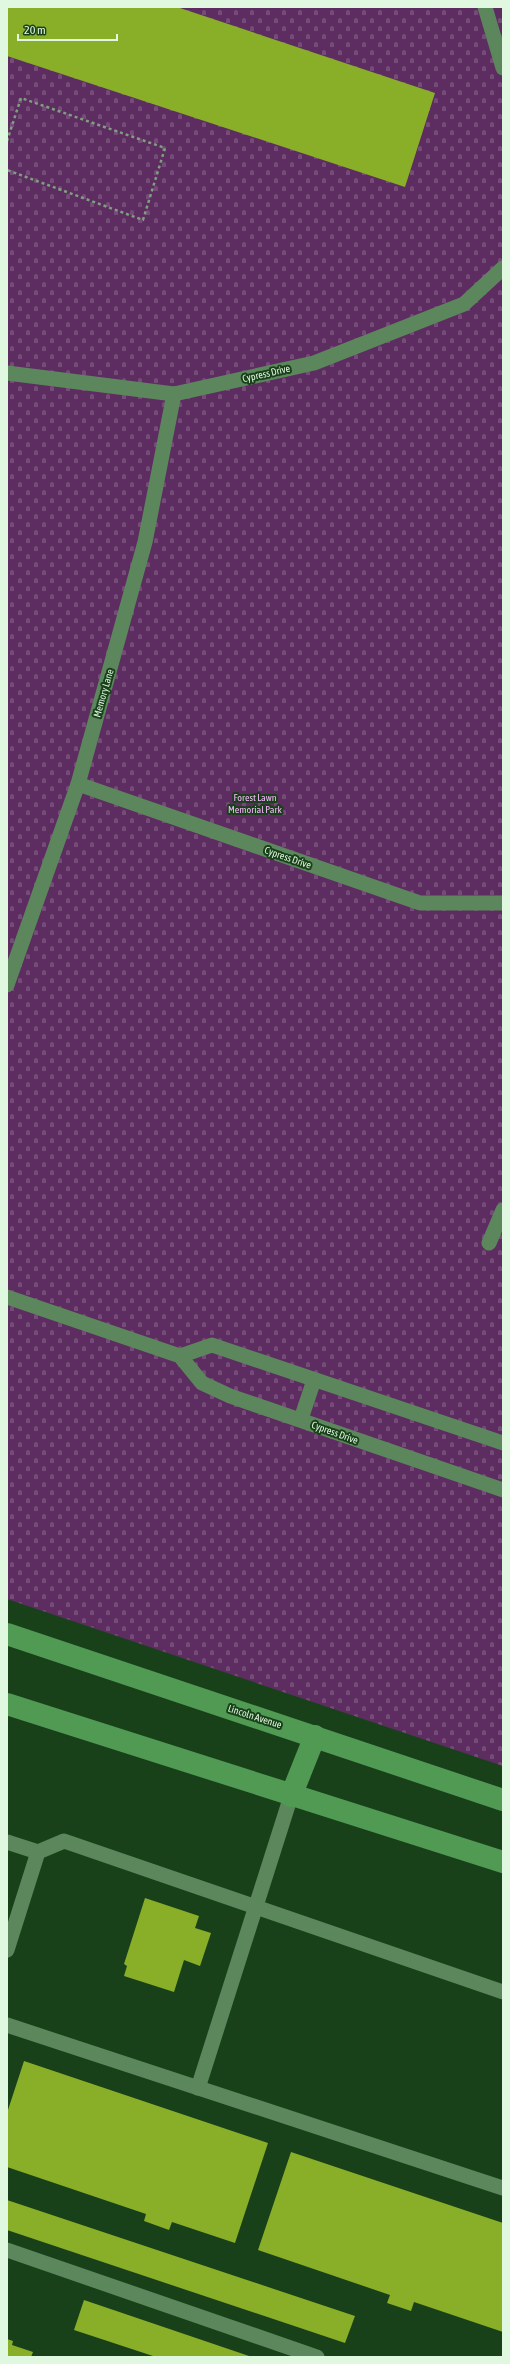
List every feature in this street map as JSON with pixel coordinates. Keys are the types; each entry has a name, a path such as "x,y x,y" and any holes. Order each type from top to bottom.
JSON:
{"main road":[{"name":"Lincoln Avenue","path":"7,1634 503,1800"},
{"path":"7,1704 291,1796 503,1862"},
{"path":"291,1796 315,1736"}],"lane":[{"path":"485,7 503,68"},
{"name":"Cypress Drive","path":"7,373 174,394 314,363 464,304 503,268"},
{"name":"Memory Lane","path":"7,985 78,784 145,542 174,394"},
{"name":"Cypress Drive","path":"78,784 420,903 503,903"},
{"path":"489,1242 503,1210"},
{"path":"7,1297 180,1356 212,1345 503,1443"},
{"name":"Cypress Drive","path":"180,1356 202,1383 230,1396 301,1419 503,1490"},
{"path":"301,1419 314,1380"},
{"path":"198,2088 254,1907 291,1796"},
{"path":"7,1842 38,1852 64,1841 503,1992"},
{"path":"7,1950 38,1852"},
{"path":"7,2025 503,2188"},
{"path":"7,2250 317,2357"}],"path":[{"path":"7,141 21,98 165,148 143,220 7,170"}],"green space":[{"name":"Forest Lawn Memorial Park","path":"7,7 503,7 503,1766 7,1599"}],"building":[{"path":"7,7 177,7 435,93 405,187 7,56"},
{"path":"145,1898 199,1916 195,1928 211,1933 200,1966 184,1960 174,1992 124,1976 127,1966 124,1964"},
{"path":"24,2061 268,2143 235,2243 172,2222 169,2230 144,2221 146,2214 7,2167 7,2113"},
{"path":"291,2152 503,2223 503,2332 414,2302 411,2311 387,2303 390,2295 258,2250"},
{"path":"7,2200 355,2316 345,2343 7,2230"},
{"path":"84,2300 252,2357 156,2357 74,2330"},
{"path":"7,2339 13,2341 12,2345 33,2352 31,2357 7,2357"}]}
